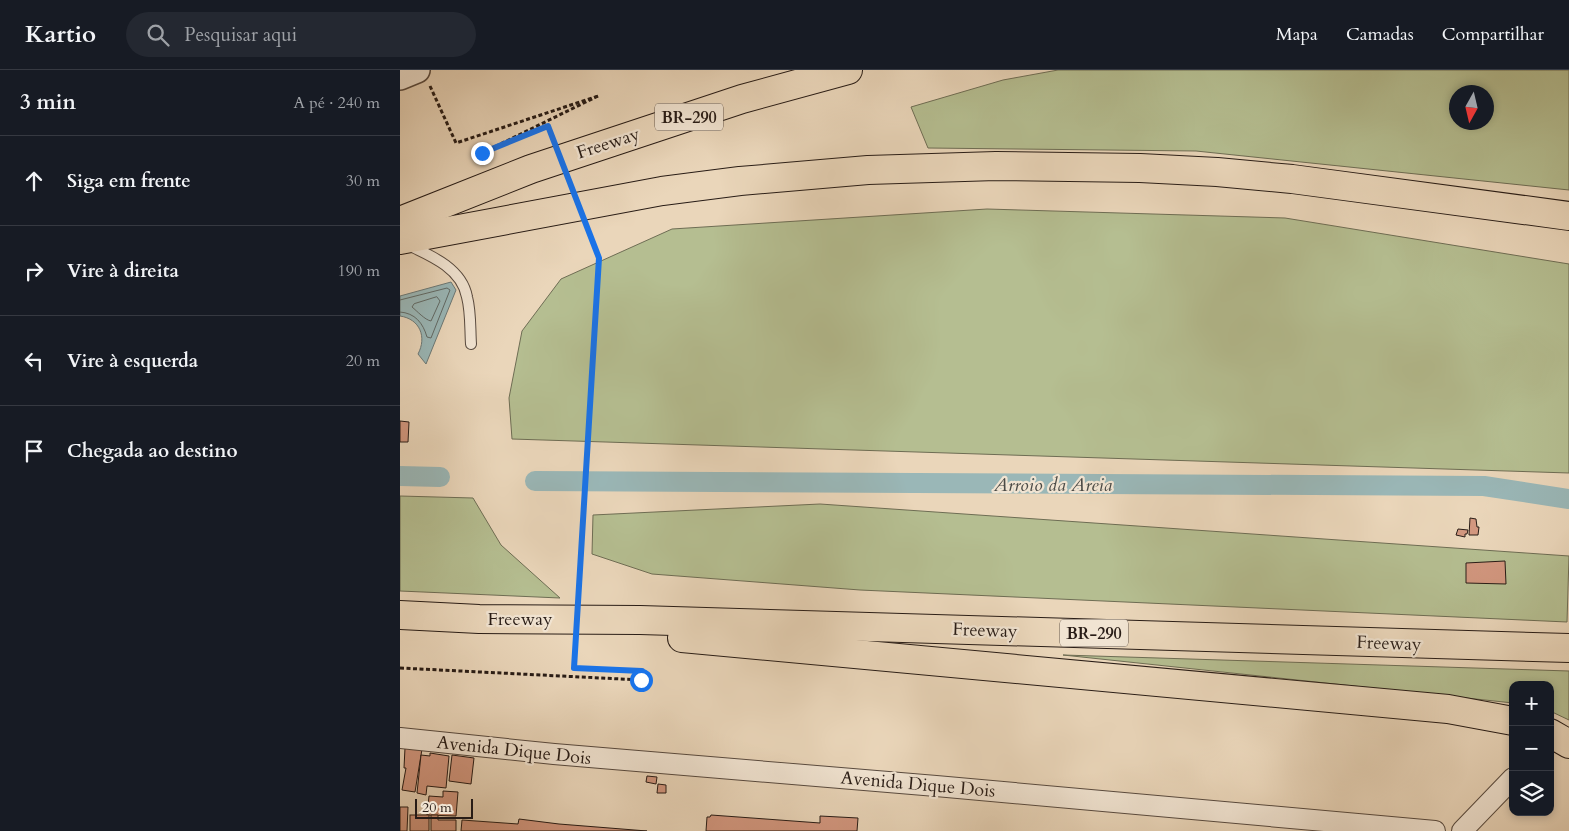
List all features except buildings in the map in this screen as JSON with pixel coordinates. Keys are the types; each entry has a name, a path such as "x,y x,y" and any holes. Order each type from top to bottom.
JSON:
{"highway":[{"name":"Freeway","path":"400,221 540,166 742,99 848,70"},
{"path":"400,240 653,192 691,187 868,170 996,166 1140,168 1217,172 1292,179 1569,216"},
{"name":"Freeway","path":"400,615 479,619 640,620 1558,648"},
{"path":"479,619 1448,709 1509,721"},
{"path":"1554,735 1569,744"}],"street":[{"path":"400,77 422,75"},
{"name":"Avenida Dique Dois","path":"400,738 554,754 1435,831"},
{"path":"1462,831 1509,782"}],"lane":[{"path":"400,240 434,257 458,278 467,296 471,344"}],"path":[{"path":"400,668 641,680 642,671 574,668 599,258 548,126 482,153 598,96 456,142 422,75"}],"green space":[{"path":"1058,70 1569,70 1569,190 1196,151 928,148 911,107 1003,80"},
{"path":"987,209 1285,218 1569,264 1569,473 512,439 509,398 522,331 561,279 672,229"},
{"path":"400,496 473,498 501,545 560,598 400,591"},
{"path":"820,504 1569,556 1567,622 860,590 652,574 592,554 593,515"},
{"path":"1063,655 1569,671 1569,720 1554,713 1554,681 1509,681 1509,703"}],"water":[{"path":"451,282 456,290 426,364 418,354 422,341 420,330 413,321 400,316 400,296"}],"waterway":[{"name":"Arroio da Areia","path":"400,476 440,477"},
{"name":"Arroio da Areia","path":"535,481 1484,486 1569,499"}],"route":[{"path":"482,153 548,126 599,258 574,668 642,671 641,680"}]}
